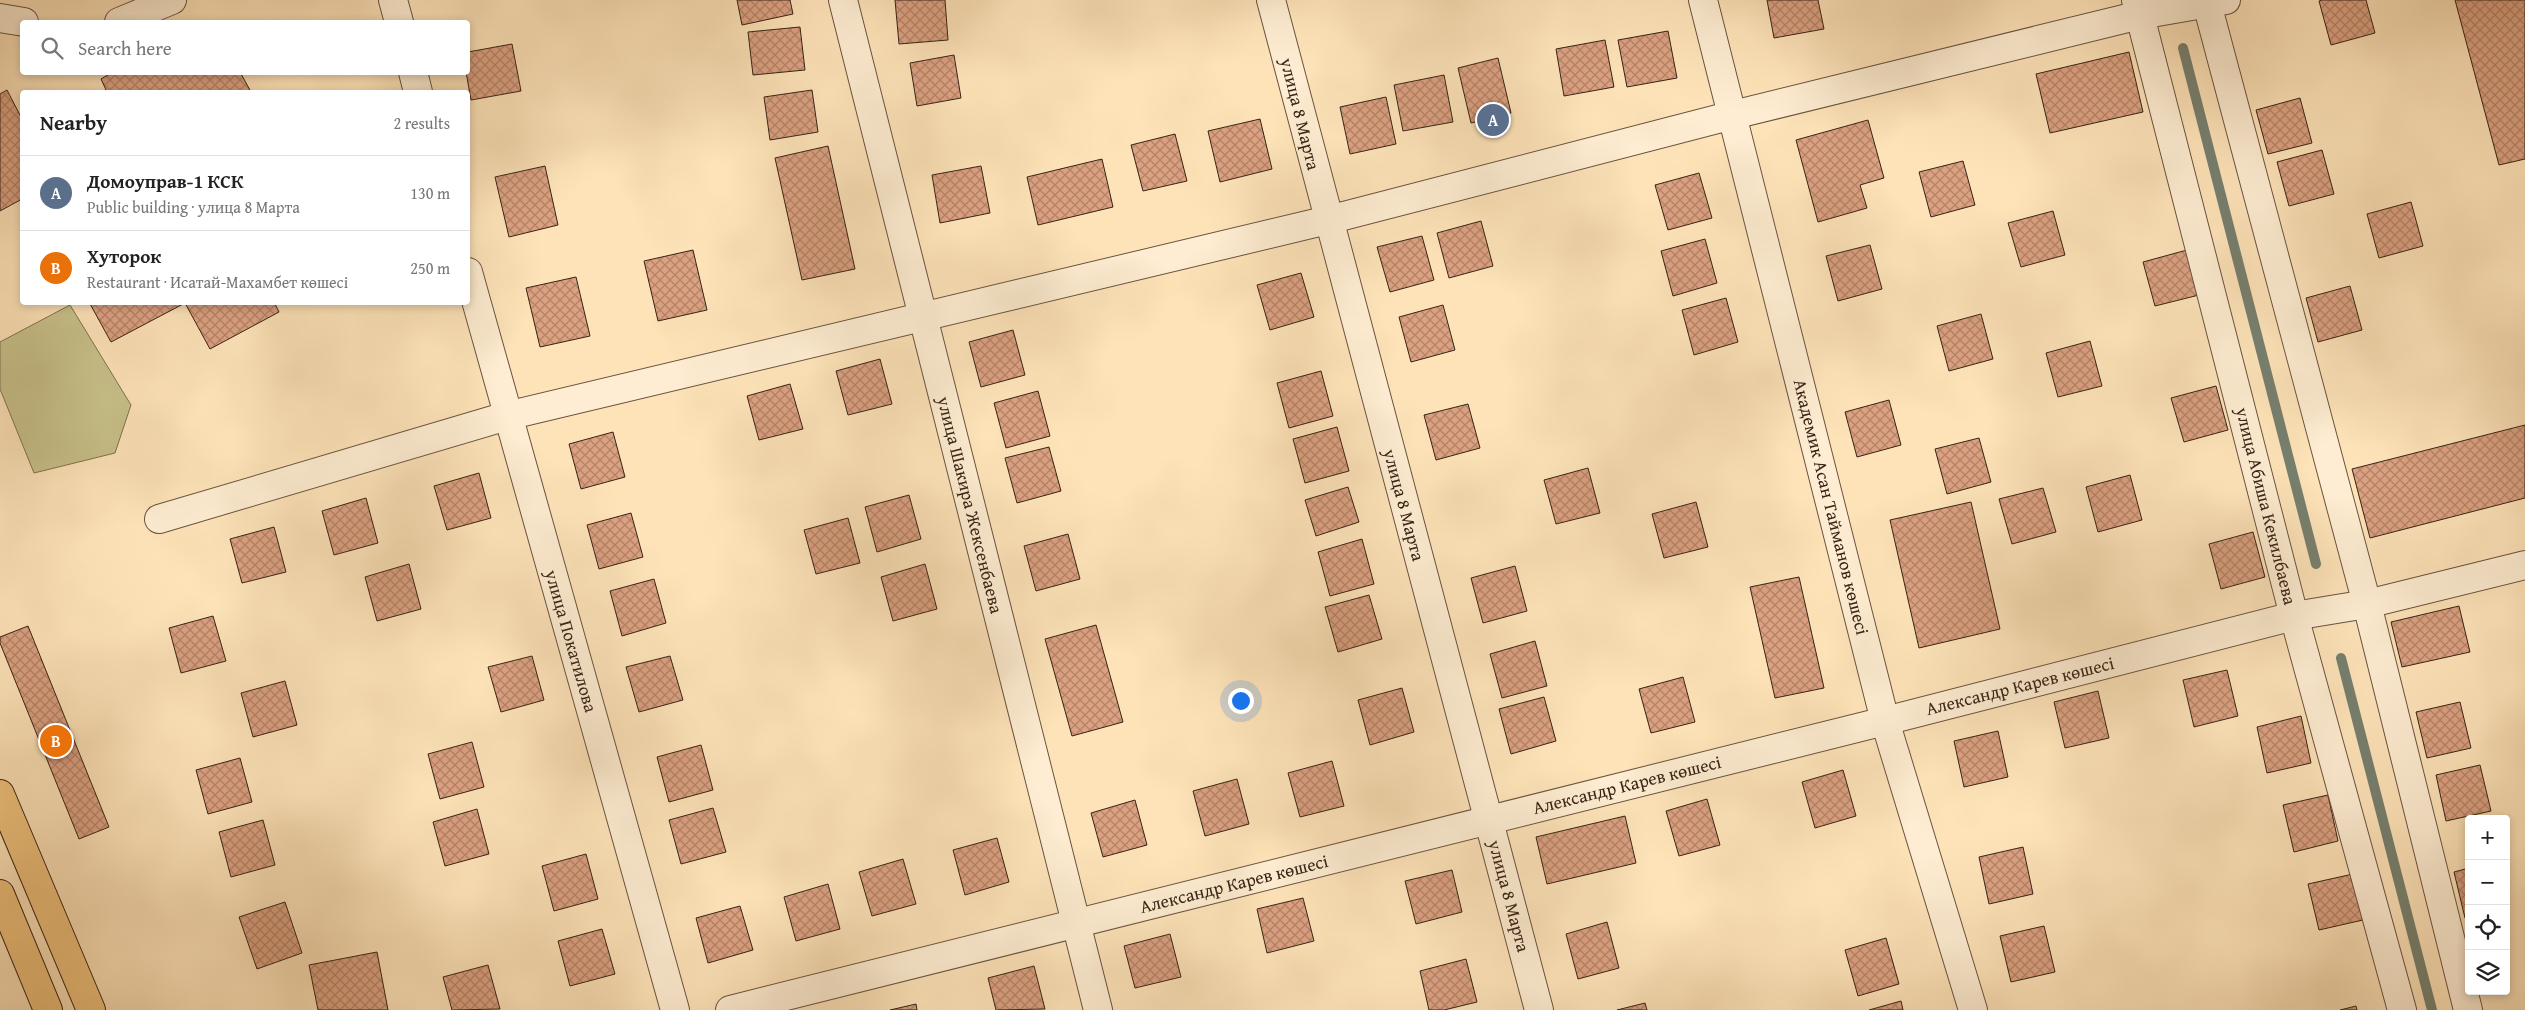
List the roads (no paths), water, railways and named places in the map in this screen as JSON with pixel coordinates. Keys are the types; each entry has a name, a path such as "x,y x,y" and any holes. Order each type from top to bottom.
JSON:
{"main road":[{"path":"0,794 91,1010"},
{"path":"0,894 48,1010"}],"street":[{"path":"124,20 172,0"},
{"path":"393,0 398,20"},
{"name":"улица Шакира Жексенбаева","path":"843,0 1098,1010"},
{"name":"улица 8 Марта","path":"1271,0 1539,1010"},
{"name":"Академик Асан Тайманов көшесі","path":"1703,0 1885,721 1973,1010"},
{"path":"159,518 507,416 1328,220 2138,8 2213,2 2367,604 2468,1010"},
{"name":"улица Абиша Кекилбаева","path":"2138,8 2294,616 2402,1010"},
{"path":"0,18 20,21"},
{"path":"414,75 418,90"},
{"name":"улица Покатилова","path":"470,279 675,1010"},
{"name":"Александр Карев көшесі","path":"730,1010 1885,721 2294,616 2367,604 2525,566"}],"waterway":[{"path":"2183,48 2316,564"},
{"path":"2341,658 2432,1010"}],"place":[{"name":"Домоуправ-1 КСК","path":"1493,120"},
{"name":"Хуторок","path":"56,741"}]}
